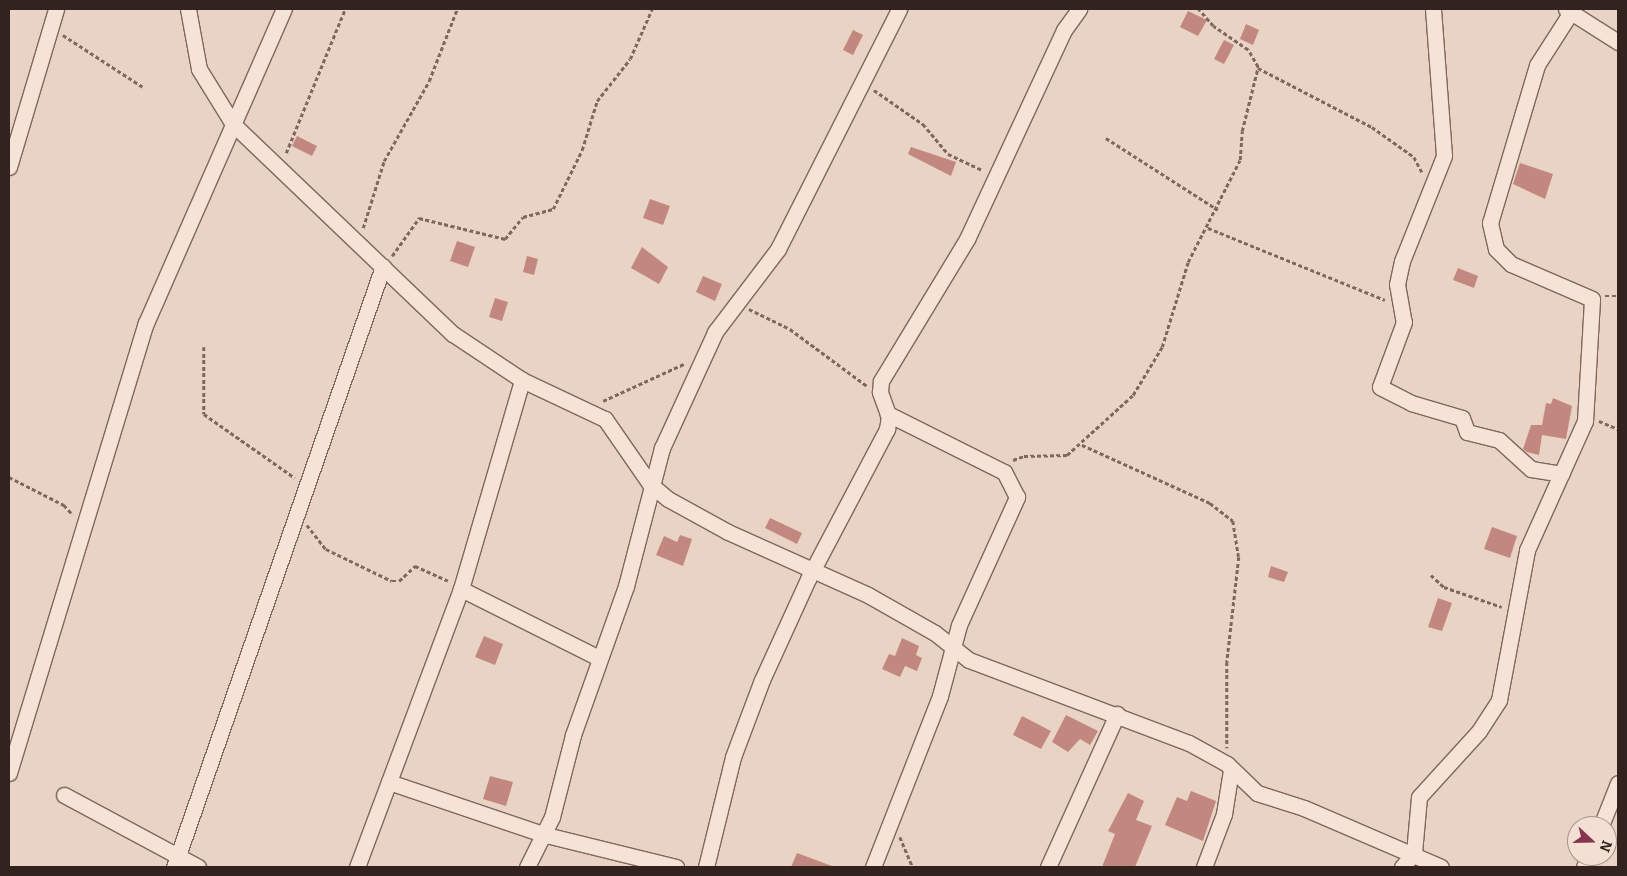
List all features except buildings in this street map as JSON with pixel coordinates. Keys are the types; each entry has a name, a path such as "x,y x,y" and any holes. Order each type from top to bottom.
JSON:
{"street":[{"path":"9,167 56,9"},
{"path":"188,9 199,69 233,124 279,171 385,267 454,334 522,380 609,422 650,484 700,518 868,595 976,663 1190,743 1229,767 1257,793 1414,853 1440,867"},
{"path":"9,773 146,323 284,9"},
{"path":"527,867 546,835 599,658 626,586 650,484 704,355 736,304 778,249 865,83 899,9"},
{"path":"706,867 746,721 779,641 885,435 888,414 880,392 881,380 945,279 996,176 1064,30 1079,9"},
{"path":"1433,9 1445,145 1430,200 1400,268 1398,293 1403,308 1404,322 1381,380 1382,389 1462,418 1467,432 1499,440 1531,469 1562,474"},
{"path":"1402,867 1414,853 1418,798 1479,731 1499,700 1527,550 1581,436 1585,417 1592,299 1511,264 1496,248 1490,223 1537,65 1568,11 1618,42"},
{"path":"176,861 304,484 385,267"},
{"path":"357,867 461,589 522,380"},
{"path":"873,867 954,649 958,625 1017,503 1015,489 1004,472 888,414"},
{"path":"461,589 599,658"},
{"path":"1048,867 1116,714"},
{"path":"1204,867 1224,814 1229,767"},
{"path":"389,782 546,835 676,867"},
{"path":"1604,816 1618,783"},
{"path":"64,795 176,861 198,867"}],"path":[{"path":"279,171 345,9"},
{"path":"356,242 369,216 370,195 384,161 429,81 457,9"},
{"path":"385,267 399,241 419,218 504,239 523,217 553,210 582,150 597,101 630,60 652,9"},
{"path":"1198,9 1213,26 1248,50 1258,67 1372,127 1414,157 1430,200"},
{"path":"51,27 143,87"},
{"path":"1004,472 1019,456 1067,455 1082,445 1126,402 1157,358 1182,279 1218,210 1240,160 1242,131 1258,67"},
{"path":"865,83 923,124 948,154 996,176"},
{"path":"1106,138 1218,210"},
{"path":"1208,228 1403,308"},
{"path":"736,304 790,329 880,392"},
{"path":"204,347 204,414 304,484"},
{"path":"587,410 704,355"},
{"path":"1585,417 1618,429"},
{"path":"1082,445 1210,502 1233,521 1239,557 1227,662 1229,767"},
{"path":"9,477 68,508 75,519"},
{"path":"292,520 312,527 326,549 392,581 399,581 415,566 461,589"},
{"path":"1431,575 1444,587 1516,611"},
{"path":"892,817 913,867"}]}
